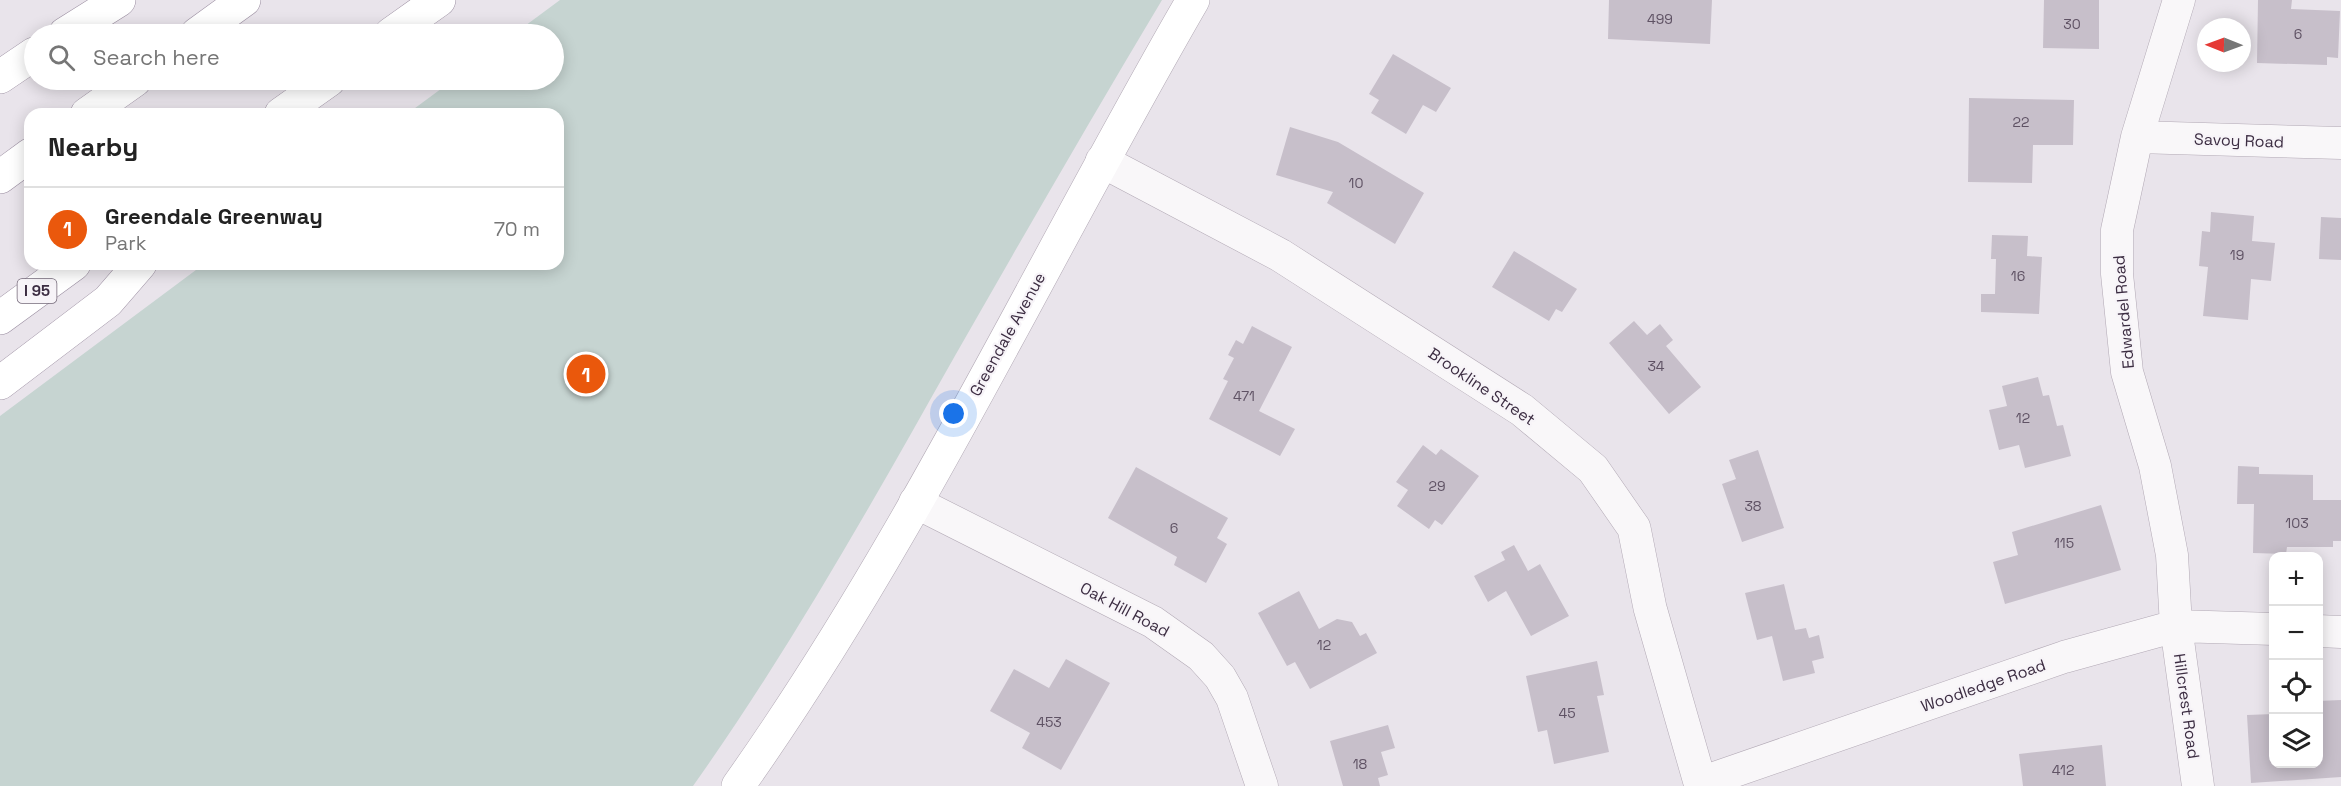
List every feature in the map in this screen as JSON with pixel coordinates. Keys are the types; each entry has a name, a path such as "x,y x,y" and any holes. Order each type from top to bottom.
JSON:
{"main road":[{"path":"81,24 119,0"},
{"path":"211,24 244,0"},
{"path":"405,24 439,0"},
{"name":"Greendale Avenue","path":"738,786 817,667 915,502 1193,0"},
{"path":"0,77 24,61"},
{"path":"95,108 121,90"},
{"path":"289,108 315,90"},
{"path":"0,177 24,159"},
{"name":"I 95","path":"0,318 66,270"},
{"path":"0,383 108,301 135,270"}],"street":[{"name":"Edwardel Road","path":"2176,626 2172,555 2155,466 2127,372 2117,274 2117,230 2137,137 2179,0"},
{"name":"Savoy Road","path":"2137,137 2341,143"},
{"name":"Brookline Street","path":"1102,161 1280,255 1522,410 1593,469 1634,528 1650,608 1700,784"},
{"name":"Oak Hill Road","path":"915,502 1153,622 1202,656 1220,677 1232,698 1262,786"},
{"name":"Woodledge Road","path":"1700,784 2064,657 2176,626 2269,629"},
{"name":"Hillcrest Road","path":"2176,626 2198,786"},
{"path":"2323,631 2341,632"}],"shaded area":[{"path":"560,0 1162,0 830,573 764,681 693,786 0,786 0,416 196,270 564,270 564,108 415,108 439,90 564,90 564,24 528,24"}],"building":[{"path":"1609,0 1712,0 1710,44 1608,39"},
{"path":"2044,0 2099,0 2099,49 2043,48"},
{"path":"2258,0 2292,0 2291,9 2340,11 2338,58 2327,57 2327,65 2257,63"},
{"path":"1393,54 1451,88 1436,112 1423,105 1406,134 1371,113 1379,100 1369,94"},
{"path":"1969,98 2074,100 2073,145 2033,145 2032,183 1968,182"},
{"path":"1290,127 1338,142 1424,193 1395,244 1327,203 1333,192 1276,175"},
{"path":"2211,212 2254,216 2252,241 2275,243 2271,281 2251,279 2248,320 2203,316 2208,267 2199,266 2202,231 2210,232"},
{"path":"2321,217 2341,218 2341,260 2319,259"},
{"path":"1992,235 2028,236 2027,256 2042,257 2039,314 1981,312 1981,294 1995,294 1996,259 1991,259"},
{"path":"1514,251 1577,289 1562,312 1556,309 1549,321 1492,287"},
{"path":"1634,321 1647,335 1660,324 1673,340 1666,346 1701,387 1669,414 1609,343"},
{"path":"1252,326 1292,347 1259,411 1295,429 1280,456 1209,419 1228,381 1223,379 1234,358 1228,355 1236,340 1243,344"},
{"path":"2038,377 2043,396 2049,395 2057,426 2063,425 2071,456 2025,468 2019,445 1999,450 1989,410 2007,406 2002,386"},
{"path":"1423,445 1436,455 1441,449 1479,476 1442,525 1435,520 1429,529 1397,506 1408,490 1396,482"},
{"path":"1758,450 1784,528 1742,542 1722,484 1736,479 1729,460"},
{"path":"2238,466 2259,467 2259,474 2313,475 2313,500 2341,500 2341,541 2333,541 2333,547 2287,547 2286,552 2253,553 2254,504 2237,504"},
{"path":"1136,467 1228,518 1217,538 1227,544 1206,583 1174,565 1177,557 1108,518"},
{"path":"2101,505 2121,570 2005,604 1993,562 2018,555 2012,532"},
{"path":"1514,545 1528,571 1540,564 1569,616 1531,636 1506,591 1488,602 1474,576 1505,560 1501,552"},
{"path":"1784,584 1795,630 1806,628 1809,638 1819,635 1824,658 1812,661 1815,673 1783,681 1772,636 1757,640 1745,593"},
{"path":"1299,591 1319,629 1337,619 1352,622 1360,636 1366,633 1377,653 1310,689 1295,662 1287,666 1258,613"},
{"path":"1066,659 1110,683 1061,770 1022,748 1030,733 990,711 1014,669 1049,688"},
{"path":"1597,661 1604,695 1597,696 1609,752 1554,764 1547,730 1538,732 1526,676"},
{"path":"2341,700 2341,777 2251,783 2247,715 2269,714 2269,768 2323,768 2323,701"},
{"path":"1388,725 1395,748 1381,752 1388,775 1378,778 1380,786 1343,786 1330,741"},
{"path":"2102,745 2106,786 2023,786 2019,754"}],"place":[{"name":"Greendale Greenway","path":"586,374"}]}
